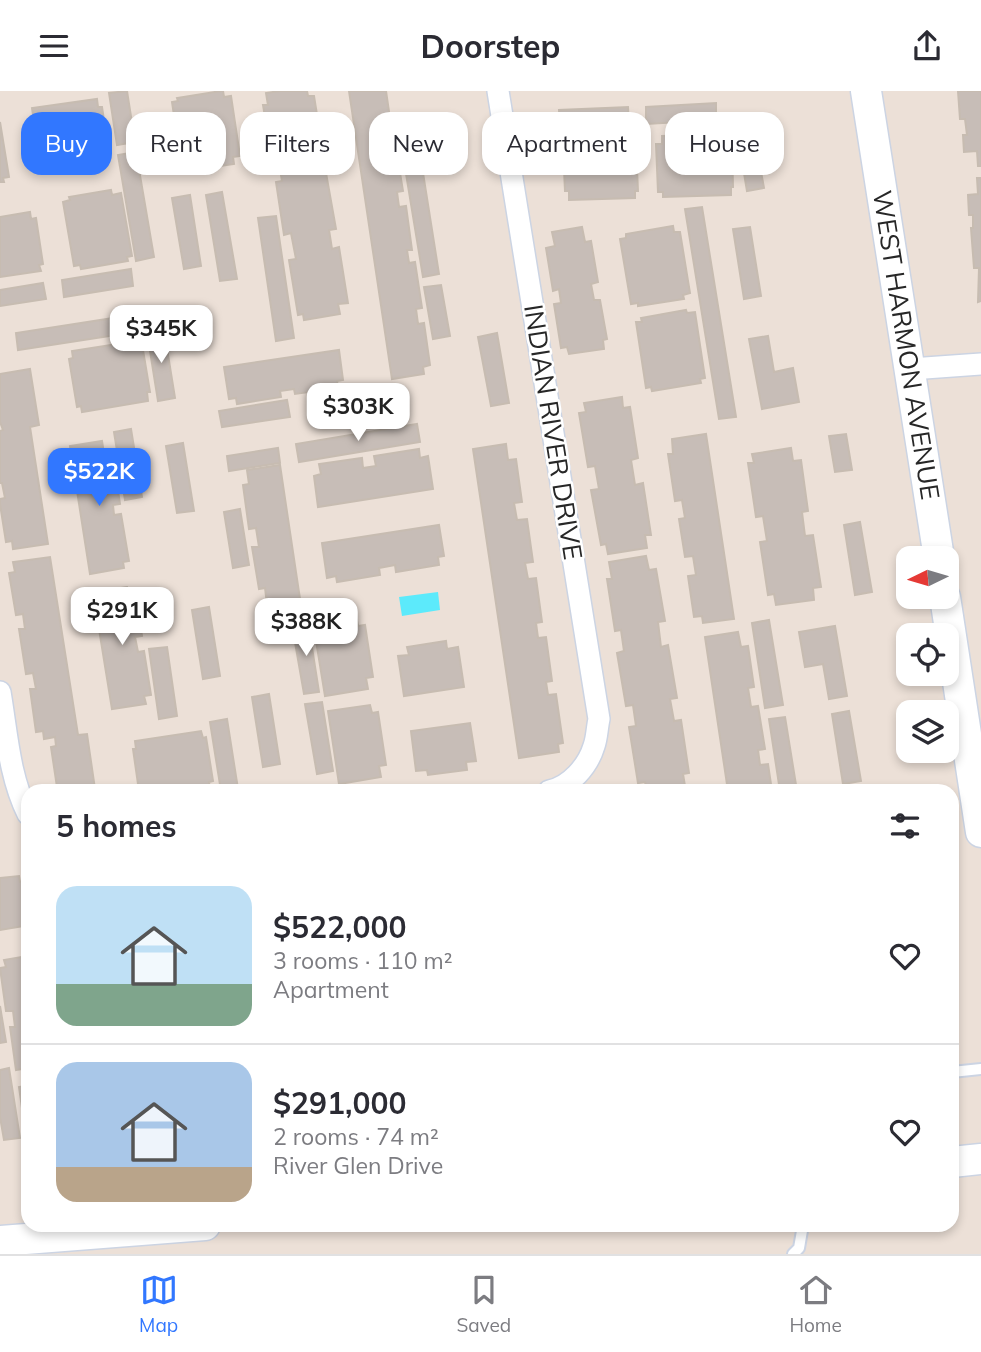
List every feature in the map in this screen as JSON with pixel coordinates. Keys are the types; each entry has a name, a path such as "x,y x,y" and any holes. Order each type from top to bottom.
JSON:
{"main road":[{"name":"WEST HARMON AVENUE","path":"866,91 937,546"},
{"path":"947,609 975,760 981,832"},
{"path":"959,1161 981,1159"},
{"path":"0,1241 115,1232"}],"street":[{"name":"INDIAN RIVER DRIVE","path":"498,91 598,719 595,746 582,769 565,784"},
{"path":"911,369 981,364"},
{"path":"0,692 13,775 21,800"}],"lane":[{"path":"959,1071 981,1069"},
{"path":"793,1254 799,1248 802,1232"}],"water":[{"path":"438,592 440,610 402,616 399,597"}],"building":[{"path":"127,91 130,112 126,112 126,144 117,145 109,93"},
{"path":"223,91 224,97 231,96 240,156 233,157 234,164 226,165 226,112 174,112 172,102 178,101 177,98"},
{"path":"307,91 308,96 314,96 317,112 264,112 263,105 268,105 266,93"},
{"path":"349,91 386,91 389,112 369,112 369,175 400,175 403,191 397,192 399,207 406,206 412,250 407,250 409,263 415,262 422,308 416,309 418,324 424,323 430,365 423,367 424,374 392,379 355,131 355,112 352,112"},
{"path":"958,91 981,91 981,166 978,166 977,151 964,152 963,135 967,135 965,119 960,119"},
{"path":"97,99 98,107 102,107 103,112 33,112 32,108"},
{"path":"716,103 716,112 665,112 665,123 651,124 651,112 646,112 646,107"},
{"path":"628,107 628,112 559,112"},
{"path":"0,122 9,177 3,178 4,182 0,182"},
{"path":"662,136 665,136 665,175 733,175 731,195 663,197 663,192 658,192 656,144 662,144"},
{"path":"126,154 126,175 140,175 154,257 136,261 118,155"},
{"path":"281,175 326,175 336,229 329,230 332,249 339,247 348,303 338,304 340,314 304,320 303,314 298,315 289,260 296,259 291,233 284,235 276,182 282,181"},
{"path":"406,175 423,175 439,274 423,277"},
{"path":"564,175 637,175 638,191 635,191 635,198 569,200 569,191 565,191"},
{"path":"744,175 762,175 764,188 747,191"},
{"path":"977,178 981,178 981,301 978,302 979,268 974,268 971,228 973,215 969,215 968,195 978,194"},
{"path":"111,190 112,195 121,193 132,256 127,257 128,261 81,269 80,265 74,266 63,202 70,200 69,197"},
{"path":"222,192 237,279 220,281 206,195"},
{"path":"190,195 201,266 184,269 172,198"},
{"path":"702,207 736,417 719,419 685,209"},
{"path":"30,212 31,219 36,218 43,264 39,265 41,271 0,277 0,217"},
{"path":"276,216 294,338 276,341 258,218"},
{"path":"673,226 674,232 680,232 690,293 683,295 684,299 638,306 638,303 631,304 620,239 626,238 626,234"},
{"path":"582,227 585,242 591,241 598,282 591,284 594,300 600,300 607,339 603,340 604,349 569,354 567,347 561,348 554,304 561,303 559,289 553,291 546,248 555,246 552,232"},
{"path":"750,227 761,296 744,299 733,229"},
{"path":"131,269 133,286 64,297 62,280"},
{"path":"43,283 46,299 0,306 0,290"},
{"path":"441,285 450,336 433,339 424,287"},
{"path":"686,310 687,313 695,312 705,378 700,379 701,383 652,391 651,387 646,388 636,322 642,322 641,318"},
{"path":"120,317 123,334 18,350 16,333"},
{"path":"164,330 175,398 158,401 147,332"},
{"path":"497,333 509,403 491,406 478,337"},
{"path":"768,336 774,372 793,368 799,402 762,409 749,339"},
{"path":"137,341 138,350 143,350 150,392 147,392 148,401 82,412 81,406 77,407 69,359 73,358 72,351"},
{"path":"339,350 343,380 337,381 338,388 295,394 294,389 280,391 281,397 237,404 236,398 229,399 224,367"},
{"path":"30,369 39,425 30,427 48,544 13,549 12,541 6,542 0,504 0,499 5,498 0,483 0,431 3,430 0,422 0,374"},
{"path":"622,397 623,408 630,407 638,458 631,460 635,485 643,483 651,535 645,535 647,548 608,554 606,544 601,545 591,490 599,489 595,466 588,467 579,413 586,412 584,403"},
{"path":"287,400 290,417 222,427 219,411"},
{"path":"417,424 420,442 299,462 296,444"},
{"path":"131,429 142,497 125,500 114,432"},
{"path":"706,434 734,619 703,623 702,616 694,617 688,576 696,575 693,556 685,557 679,519 685,518 682,500 675,501 668,454 673,454 672,439"},
{"path":"846,434 852,470 835,472 829,436"},
{"path":"102,441 105,460 113,458 120,504 113,505 114,515 121,514 129,561 123,562 124,568 90,574 70,446"},
{"path":"183,443 194,511 177,513 166,446"},
{"path":"506,444 508,460 516,459 522,502 514,503 517,520 527,519 533,562 525,563 528,579 536,578 542,622 536,623 538,638 546,637 552,681 546,682 548,695 556,694 563,743 558,744 559,752 519,758 473,449"},
{"path":"278,448 280,463 229,471 227,456"},
{"path":"791,448 793,461 801,460 808,511 802,512 805,536 813,535 821,587 813,588 814,600 776,605 774,594 768,595 760,542 767,541 763,516 756,517 748,463 754,463 752,454"},
{"path":"419,449 420,458 428,456 433,489 318,507 314,476 321,474 319,464 362,458 363,468 376,466 374,456"},
{"path":"280,465 300,599 267,604 265,588 259,589 252,547 259,547 256,528 249,529 243,485 249,484 247,470"},
{"path":"240,509 249,565 233,568 224,512"},
{"path":"860,522 872,592 855,595 844,525"},
{"path":"439,525 444,556 438,557 439,565 396,572 395,565 379,568 380,575 337,582 336,576 327,578 322,543"},
{"path":"646,556 649,570 656,569 665,621 658,622 661,647 668,645 677,698 670,699 674,721 681,720 689,773 683,774 685,784 638,783 629,727 636,726 633,705 626,706 617,653 624,651 621,630 615,631 607,579 612,579 609,562"},
{"path":"50,557 78,735 87,734 94,784 57,784 51,747 56,746 55,737 44,739 43,731 36,732 30,689 36,689 33,673 26,674 19,629 25,629 23,614 16,615 9,573 15,572 13,562"},
{"path":"127,587 129,594 135,593 142,636 135,637 138,652 144,651 151,695 144,696 146,704 112,709 93,592"},
{"path":"209,607 220,676 203,679 192,610"},
{"path":"356,615 358,626 365,625 373,677 366,678 368,689 325,696 313,622"},
{"path":"769,620 783,705 765,708 752,623"},
{"path":"308,622 319,692 304,694 292,625"},
{"path":"835,626 847,696 829,699 823,664 805,667 799,632"},
{"path":"738,632 741,647 748,646 754,687 748,688 751,707 758,706 765,749 758,750 760,765 768,764 771,784 727,784 705,637"},
{"path":"446,641 447,649 458,647 464,687 404,696 398,656 409,655 407,647"},
{"path":"167,647 177,716 159,719 149,649"},
{"path":"269,694 280,764 263,767 252,697"},
{"path":"322,702 333,771 317,774 305,704"},
{"path":"370,705 372,713 378,712 386,765 379,766 381,777 339,784 328,711"},
{"path":"849,711 861,781 843,784 832,714"},
{"path":"785,717 796,784 779,784 769,719"},
{"path":"227,719 237,784 220,784 210,722"},
{"path":"470,723 476,761 466,762 467,770 428,775 427,770 416,771 411,731"},
{"path":"201,731 203,738 206,737 213,781 209,784 138,784 133,749 136,749 135,741"},
{"path":"19,876 21,926 0,930 0,878"},
{"path":"21,957 21,1069 16,1070 10,1027 15,1027 13,1011 6,1011 0,968 6,967 4,960"},
{"path":"0,1006 6,1042 0,1043"},
{"path":"9,1068 20,1138 4,1140 0,1117 0,1070"}]}
